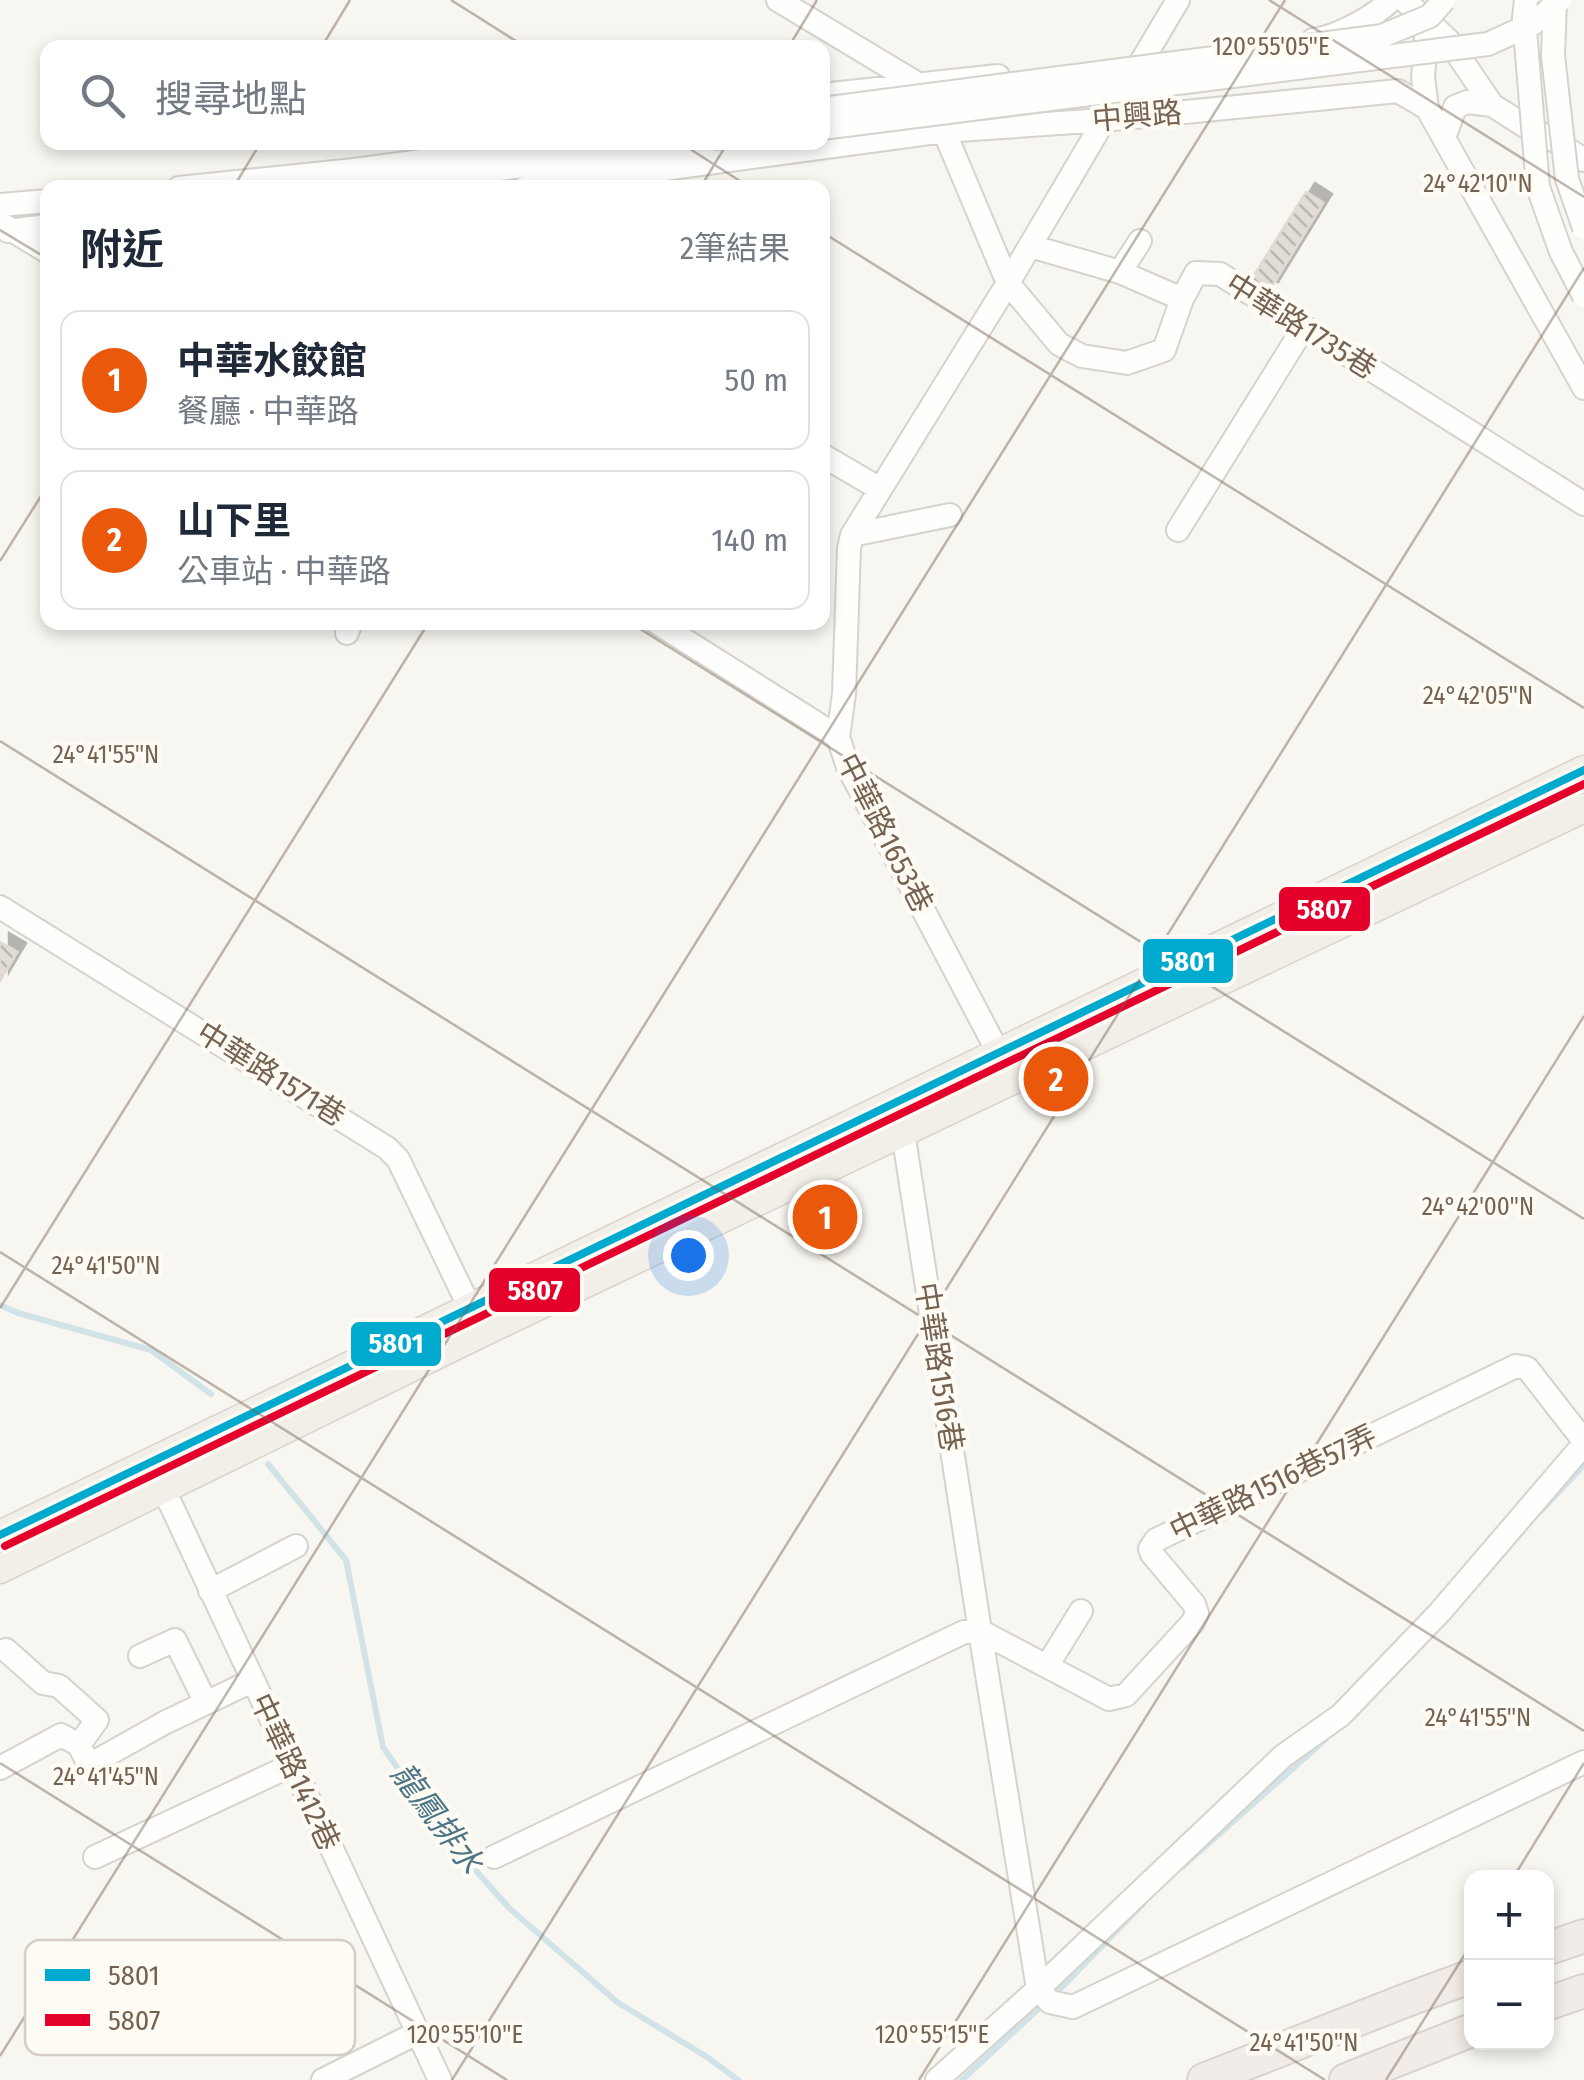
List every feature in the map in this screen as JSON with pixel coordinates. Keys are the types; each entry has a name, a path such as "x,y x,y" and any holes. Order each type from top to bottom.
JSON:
{"highway":[{"path":"1554,1946 1584,1936"},
{"path":"1204,2080 1464,1979"},
{"path":"1554,2001 1584,1991"},
{"path":"1346,2080 1464,2033"}],"main road":[{"path":"0,1535 1584,770"},
{"path":"0,1570 487,1330 1584,808"},
{"path":"998,1052 1012,1079"}],"street":[{"path":"778,0 916,84 944,132 1008,283"},
{"name":"中華路1653巷","path":"998,1052 848,766 838,737 844,694 849,548 852,535 1178,0"},
{"name":"中興路","path":"1324,38 1380,11 1391,0"},
{"path":"1404,0 1448,40 1492,105 1584,160"},
{"name":"中興路","path":"830,108 1382,36 1430,16 1444,0"},
{"path":"1526,0 1524,18 1538,188 1561,252 1584,296"},
{"path":"1558,0 1553,56 1567,179 1584,228"},
{"name":"中興路","path":"830,127 1488,44 1534,23 1558,0"},
{"path":"1427,22 1423,77 1427,108 1584,388"},
{"name":"中興路","path":"830,94 1141,63 1427,22"},
{"name":"中興路","path":"830,147 944,132 1398,91 1427,108"},
{"path":"1444,138 1455,106 1467,102 1492,105"},
{"path":"353,179 430,150"},
{"path":"353,179 518,150"},
{"path":"353,179 631,150"},
{"name":"中興路","path":"585,180 809,150"},
{"path":"0,206 40,202"},
{"path":"4,229 40,227"},
{"path":"4,229 40,248"},
{"path":"1120,272 1140,242"},
{"path":"1030,246 1120,272 1182,299"},
{"name":"中華路1735巷","path":"1008,283 1059,344 1082,356 1127,363 1164,350 1196,272 1220,274 1584,504"},
{"path":"1178,530 1304,327"},
{"path":"830,460 880,489"},
{"path":"852,535 950,515"},
{"path":"669,630 838,737"},
{"name":"中華路1571巷","path":"0,907 387,1148 398,1159 470,1308"},
{"name":"中華路1516巷","path":"892,1104 904,1132 1038,1989"},
{"name":"中華路1516巷57弄","path":"980,1631 1109,1699 1126,1695 1197,1613 1194,1604 1152,1554 1150,1549 1156,1540 1516,1366 1526,1368 1584,1442"},
{"path":"937,2080 1283,1756 1341,1715 1440,1612 1584,1442"},
{"name":"中華路1412巷","path":"151,1462 440,2080"},
{"path":"210,1591 296,1546"},
{"path":"1047,1666 1081,1612"},
{"path":"494,1857 964,1632 980,1631"},
{"path":"140,1656 175,1640 206,1703"},
{"path":"6,1650 44,1683 59,1686 97,1720 80,1745"},
{"path":"0,1768 60,1735 80,1745 89,1765 166,1722 252,1682"},
{"path":"1038,1989 1050,2002 1073,2007 1584,1762"},
{"path":"96,1858 292,1765"},
{"path":"324,2080 418,2033"}],"building":[{"path":"1306,192 1323,203 1269,291 1251,280"},
{"path":"0,942 17,952 0,981"}],"waterway":[{"name":"龍鳳排水","path":"0,1305 151,1350 211,1394"},
{"name":"龍鳳排水","path":"268,1464 346,1560 383,1747 440,1830 509,1908 617,2002 738,2080"},
{"path":"1540,1512 1584,1465"},
{"path":"1182,1867 1326,1739"},
{"path":"962,2080 1144,1903"}],"transit line":[{"name":"5801","path":"0,1535 1584,770"},
{"name":"5807","path":"5,1546 1584,784"}],"place":[{"name":"山下里","path":"1056,1079"},
{"name":"中華水餃館","path":"825,1217"}]}
